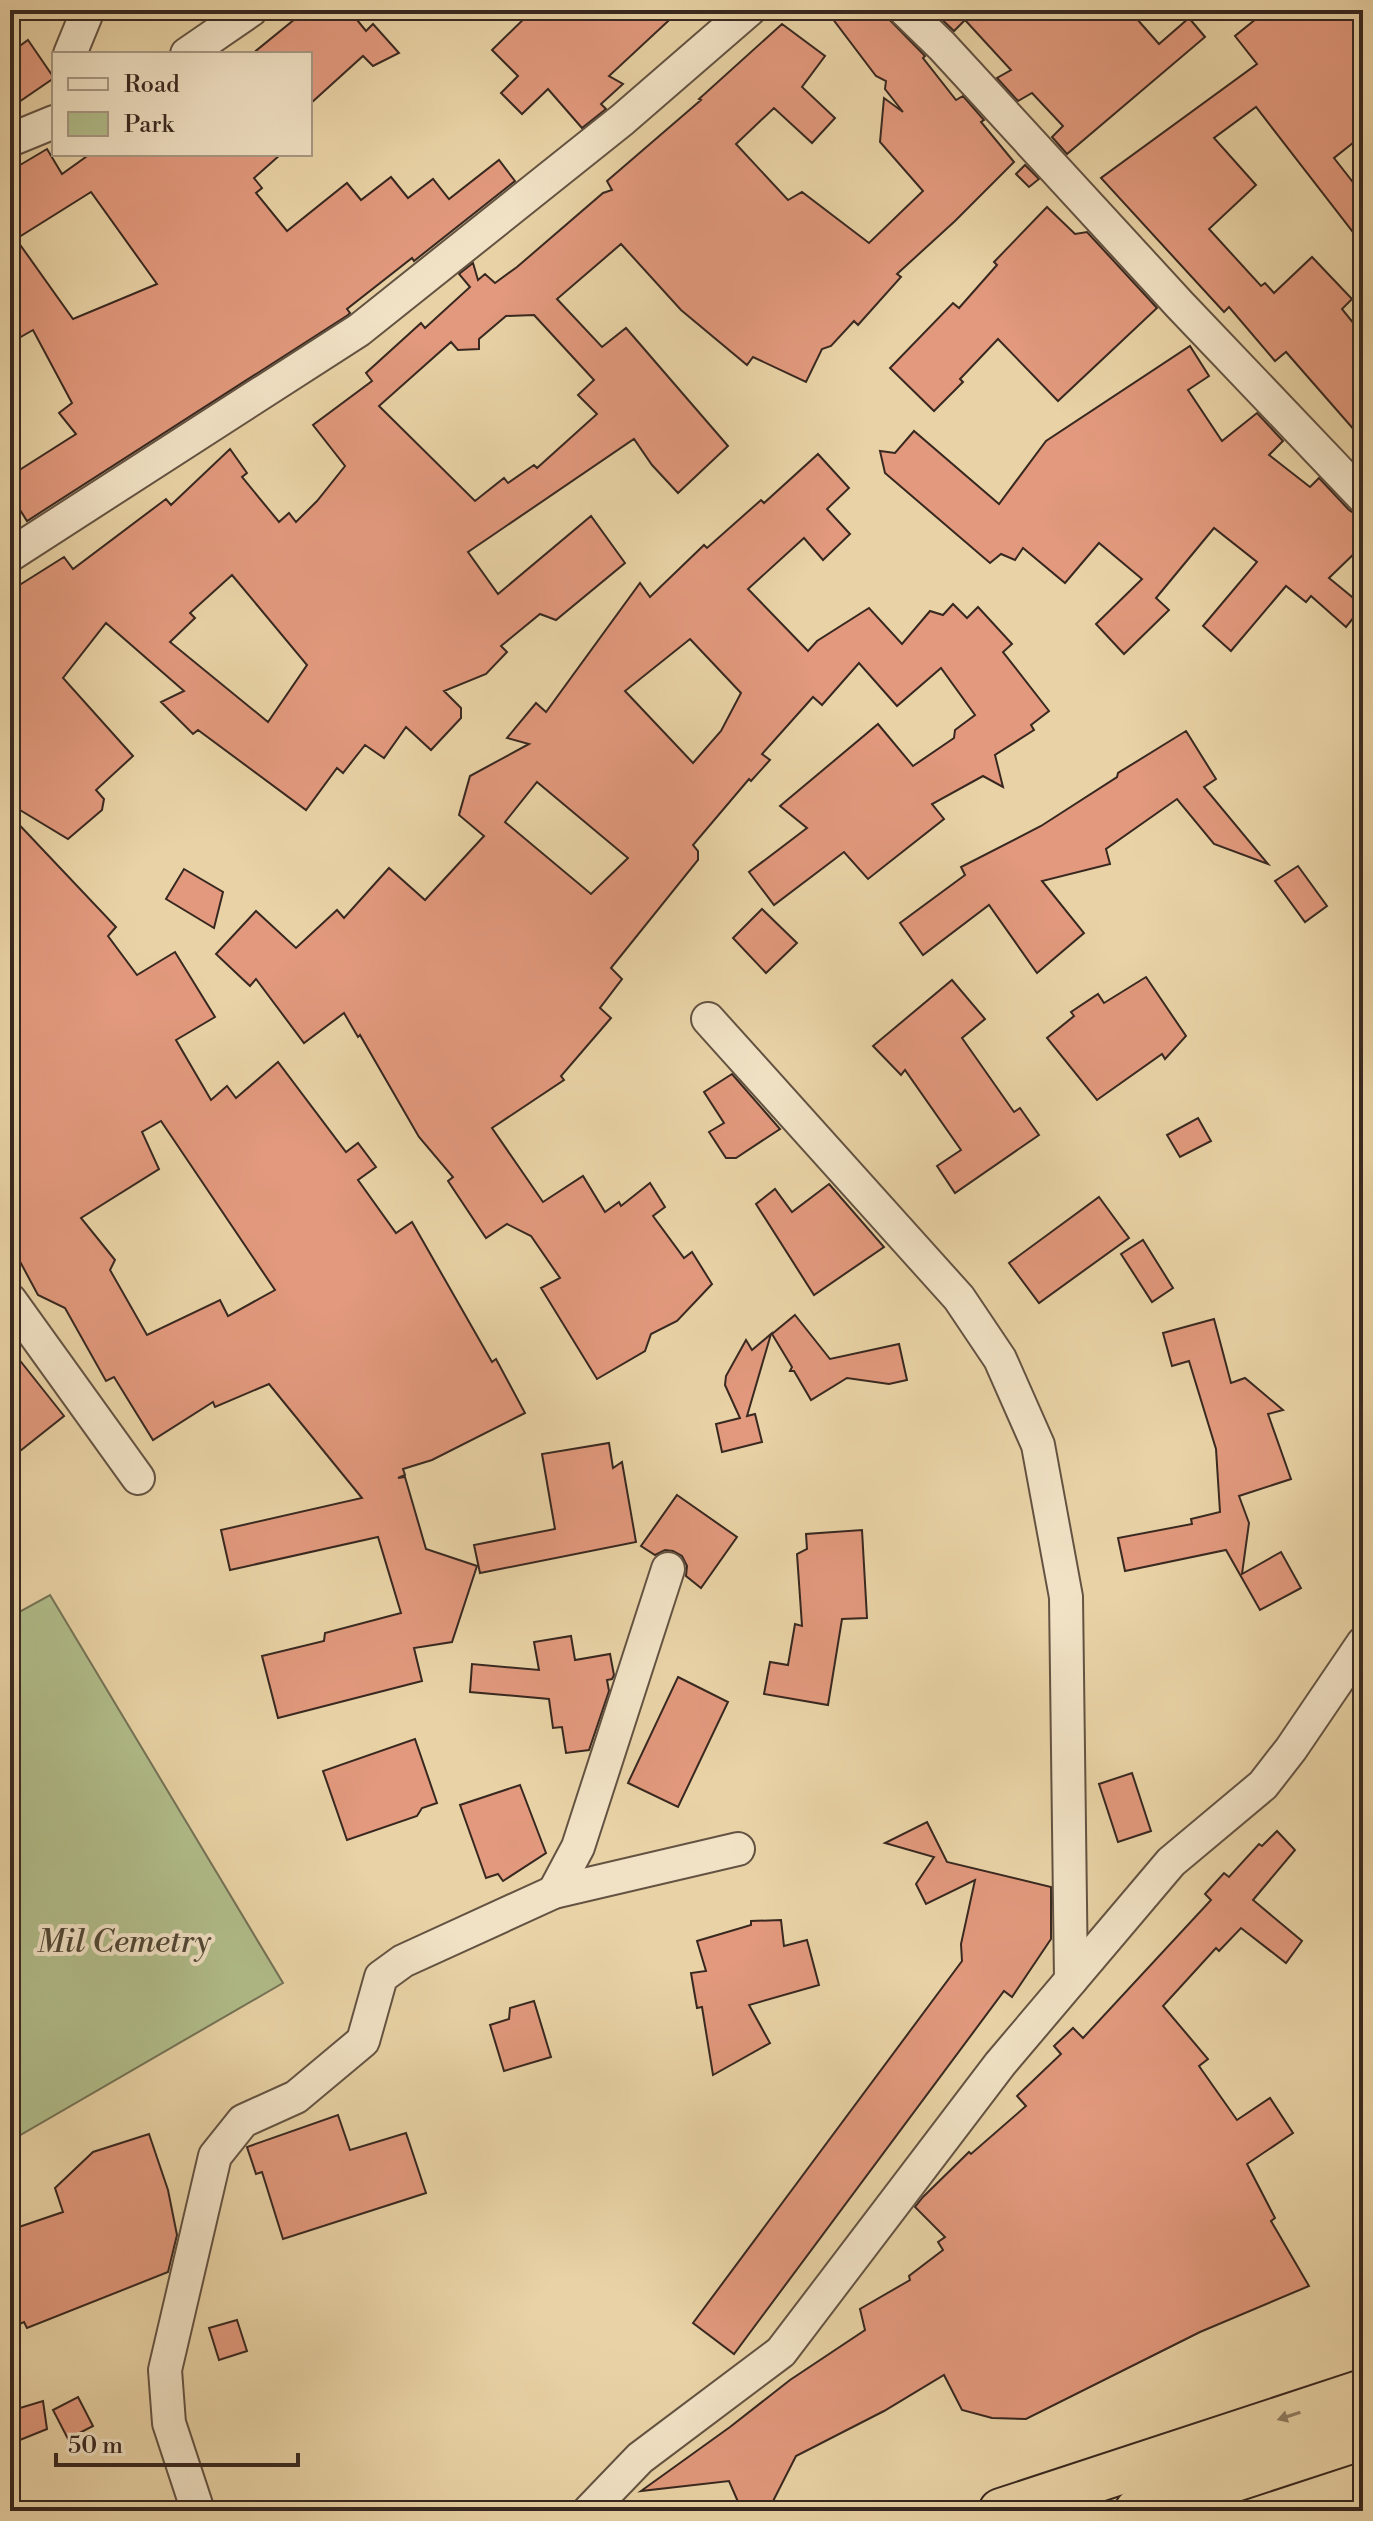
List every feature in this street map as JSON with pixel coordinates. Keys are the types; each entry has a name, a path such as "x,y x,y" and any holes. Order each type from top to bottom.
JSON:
{"highway":[{"path":"1001,2511 1363,2392"},
{"path":"1137,2511 1363,2437"}],"street":[{"path":"71,52 88,10"},
{"path":"190,52 251,10"},
{"path":"10,555 359,330 622,120 749,10"},
{"path":"905,10 1363,497"},
{"path":"10,140 52,123"},
{"path":"708,1019 959,1298 1000,1359 1038,1445 1066,1597 1071,1980"},
{"path":"10,1300 138,1478"},
{"path":"554,1892 578,1847 668,1569"},
{"path":"589,2511 640,2458 781,2352 1000,2064 1171,1862 1263,1785 1363,1643"},
{"path":"198,2511 169,2423 165,2370 215,2156 243,2121 296,2097 363,2041 381,1977 403,1961 554,1892 738,1849"}],"green space":[{"name":"Mil Cemetry","path":"50,1595 283,1983 10,2141 10,1617"}],"building":[{"path":"306,10 349,10 366,31 373,24 399,53 373,66 363,56 312,102 312,52 254,52"},
{"path":"533,10 680,10 609,76 623,84 601,104 606,109 582,128 548,89 522,114 501,93 518,76 492,50"},
{"path":"826,10 880,10 925,56 923,58 956,100 963,96 1014,162 897,274 901,277 858,325 854,321 831,346 822,349 806,382 753,357 747,365 681,310 621,244 557,299 602,347 626,328 728,446 678,493 652,465 634,439 468,552 498,594 591,516 625,563 556,620 540,614 501,646 507,652 486,674 444,691 461,708 461,718 431,750 406,727 384,758 365,745 343,773 337,768 306,810 198,730 193,734 161,702 184,691 106,623 63,678 133,756 96,790 104,799 102,810 68,839 10,804 10,591 64,557 73,569 166,499 171,505 230,449 247,473 242,477 279,522 289,513 296,522 345,466 313,425 372,381 366,373 421,323 425,328 470,287 459,274 473,263 478,280 485,274 495,283 517,267 603,193 612,190 607,181 701,100 782,24 825,56 802,87 835,118 812,143 774,108 736,144 788,200 802,192 869,243 923,191 880,142 884,98 903,112 885,89 886,81 876,76","holes":["534,315 594,380 578,395 597,414 537,468 534,465 508,483 504,478 475,501 379,406 451,342 458,350 479,349 479,339 506,316","232,575 307,665 268,722 170,642 195,618 190,613"]},
{"path":"1129,10 1159,44 1189,18 1205,37 1067,154 1052,137 1063,126 1032,93 1018,101 997,78 1011,70 965,20 954,31 933,11"},
{"path":"1267,10 1363,10 1363,135 1334,158 1363,195 1363,245 1256,107 1214,138 1256,185 1209,229 1261,286 1265,283 1274,293 1312,257 1352,299 1342,309 1363,335 1363,440 1286,352 1275,361 1229,307 1224,312 1101,178 1257,64 1235,36"},
{"path":"28,40 52,79 10,108 10,53"},
{"path":"47,149 62,174 87,156 279,156 254,178 262,188 256,193 287,231 347,183 361,200 391,177 408,198 433,179 449,199 499,160 515,181 414,261 412,258 347,309 348,315 27,521 10,494 10,476 76,434 59,413 72,403 33,330 10,343 10,171","holes":["91,192 157,284 73,319 16,239"]},
{"path":"1025,165 1039,179 1029,187 1016,174"},
{"path":"1047,207 1075,234 1087,232 1157,308 1058,401 998,339 960,379 963,382 934,411 890,368 953,303 959,308 997,265 994,262"},
{"path":"1190,346 1209,376 1188,390 1222,441 1257,413 1283,441 1269,455 1310,487 1319,478 1349,510 1363,519 1363,545 1329,578 1363,606 1346,627 1311,596 1306,602 1286,586 1231,651 1203,626 1257,562 1214,528 1156,598 1169,610 1124,654 1096,624 1142,579 1099,543 1065,583 1023,548 1015,560 1001,554 990,563 885,473 880,451 895,453 914,431 999,504 1046,441"},
{"path":"818,454 849,488 827,509 850,534 823,560 804,538 748,589 808,651 817,641 869,608 902,644 930,611 943,615 953,604 967,618 978,607 1012,644 1003,652 1049,711 1031,725 1034,730 995,755 1003,787 983,776 932,804 944,819 868,879 844,852 774,905 749,872 807,828 780,806 878,724 913,766 954,738 955,730 975,715 941,668 897,706 859,663 822,705 813,697 762,754 770,760 751,781 749,779 693,845 698,851 698,860 611,968 622,979 600,1008 611,1018 561,1076 564,1080 492,1128 543,1202 583,1176 605,1212 619,1202 621,1206 650,1183 665,1207 653,1216 684,1258 692,1252 712,1284 677,1321 651,1334 645,1351 597,1379 541,1288 560,1278 531,1236 507,1224 486,1238 448,1181 453,1177 419,1137 344,1013 304,1043 256,979 250,986 216,954 256,911 296,948 337,910 344,918 389,868 425,900 484,836 459,815 470,776 529,744 507,738 536,703 546,712 640,583 650,597 704,545 707,548 761,500 764,503","holes":["690,639 741,693 721,731 693,763 625,691","537,782 628,858 591,894 505,822"]},
{"path":"1186,731 1216,779 1204,787 1268,864 1214,844 1177,799 1106,849 1110,864 1042,881 1084,933 1037,973 989,905 923,955 900,923 965,875 961,867 1041,826"},
{"path":"10,815 116,927 108,936 137,975 175,952 215,1017 176,1040 211,1100 227,1086 236,1098 278,1062 346,1152 358,1143 376,1167 358,1180 396,1233 412,1222 492,1362 496,1359 525,1413 432,1460 403,1469 405,1475 398,1478 405,1477 426,1549 477,1566 452,1642 414,1648 422,1681 278,1718 262,1656 324,1641 325,1633 401,1613 378,1537 230,1570 221,1530 362,1498 269,1384 215,1407 213,1402 153,1440 114,1377 106,1381 65,1308 38,1295 10,1243","holes":["161,1121 275,1290 228,1316 220,1300 147,1335 110,1270 115,1260 81,1218 159,1169 142,1132"]},
{"path":"1298,866 1327,906 1305,922 1275,881"},
{"path":"184,869 223,892 214,928 166,899"},
{"path":"762,909 797,943 766,973 733,938"},
{"path":"1146,977 1186,1036 1165,1059 1162,1054 1097,1100 1047,1038 1074,1016 1071,1012 1098,994 1104,1003"},
{"path":"952,980 985,1019 962,1038 1014,1112 1020,1108 1039,1135 955,1193 937,1166 961,1150 905,1070 901,1075 873,1046"},
{"path":"732,1074 780,1129 736,1158 726,1158 709,1132 724,1123 704,1092"},
{"path":"1198,1118 1211,1141 1180,1157 1167,1135"},
{"path":"829,1184 884,1247 814,1295 756,1204 775,1189 792,1212"},
{"path":"1099,1197 1129,1238 1039,1303 1009,1263"},
{"path":"1143,1240 1173,1288 1152,1302 1121,1254"},
{"path":"795,1315 830,1359 899,1344 907,1380 889,1384 847,1378 811,1400 794,1371 790,1371 792,1367 772,1334"},
{"path":"1214,1319 1231,1383 1245,1378 1283,1410 1268,1414 1291,1479 1239,1496 1249,1523 1242,1574 1281,1552 1301,1588 1260,1610 1226,1550 1125,1571 1118,1538 1192,1524 1191,1519 1220,1512 1216,1449 1189,1361 1172,1366 1163,1333"},
{"path":"771,1334 747,1416 755,1414 762,1442 722,1452 716,1424 740,1418 725,1385 726,1376 746,1340 752,1350"},
{"path":"10,1348 64,1416 10,1459"},
{"path":"609,1443 613,1468 622,1462 636,1542 480,1573 474,1545 555,1529 542,1454"},
{"path":"677,1495 737,1537 701,1588 686,1576 687,1566 682,1556 665,1550 655,1555 641,1546"},
{"path":"862,1530 867,1618 842,1619 828,1705 764,1694 770,1662 788,1665 795,1624 802,1626 797,1554 807,1549 806,1534"},
{"path":"571,1636 575,1660 610,1654 614,1675 607,1680 609,1691 589,1750 566,1753 562,1727 553,1728 549,1699 470,1692 472,1664 539,1670 534,1642"},
{"path":"678,1677 728,1702 678,1807 628,1783"},
{"path":"415,1739 437,1803 422,1808 417,1816 347,1840 323,1771"},
{"path":"1132,1773 1151,1831 1118,1842 1099,1784"},
{"path":"520,1785 546,1853 503,1881 498,1874 486,1878 460,1805"},
{"path":"927,1822 947,1862 1051,1887 1051,1939 1012,1997 1004,1991 734,2354 693,2323 962,1961 961,1944 975,1880 926,1904 916,1884 934,1857 885,1843"},
{"path":"1277,1831 1295,1850 1253,1900 1302,1941 1286,1963 1241,1928 1219,1951 1216,1948 1163,2006 1208,2059 1199,2066 1237,2120 1270,2098 1293,2133 1247,2164 1275,2218 1271,2221 1309,2286 1200,2332 1026,2419 992,2418 962,2410 944,2375 884,2411 796,2456 768,2511 742,2511 729,2481 641,2491 790,2380 865,2330 860,2309 910,2280 909,2276 943,2250 938,2242 945,2237 915,2207 969,2152 971,2154 1026,2106 1017,2096 1061,2054 1054,2046 1073,2028 1083,2038 1211,1900 1205,1894 1224,1873 1229,1877 1259,1844 1262,1846"},
{"path":"781,1920 784,1946 807,1940 819,1985 749,2005 770,2043 713,2075 702,2007 697,2008 691,1973 706,1971 697,1941 751,1925 751,1921"},
{"path":"534,2001 551,2057 504,2071 490,2025 509,2019 510,2008"},
{"path":"338,2115 350,2150 406,2133 426,2193 283,2239 262,2172 256,2174 247,2147"},
{"path":"149,2134 168,2190 177,2235 168,2272 27,2328 24,2322 10,2328 10,2230 63,2212 55,2188 93,2152"},
{"path":"237,2320 247,2351 219,2360 209,2328"},
{"path":"78,2397 93,2426 68,2439 53,2410"},
{"path":"43,2401 47,2429 10,2444 10,2411"}]}
